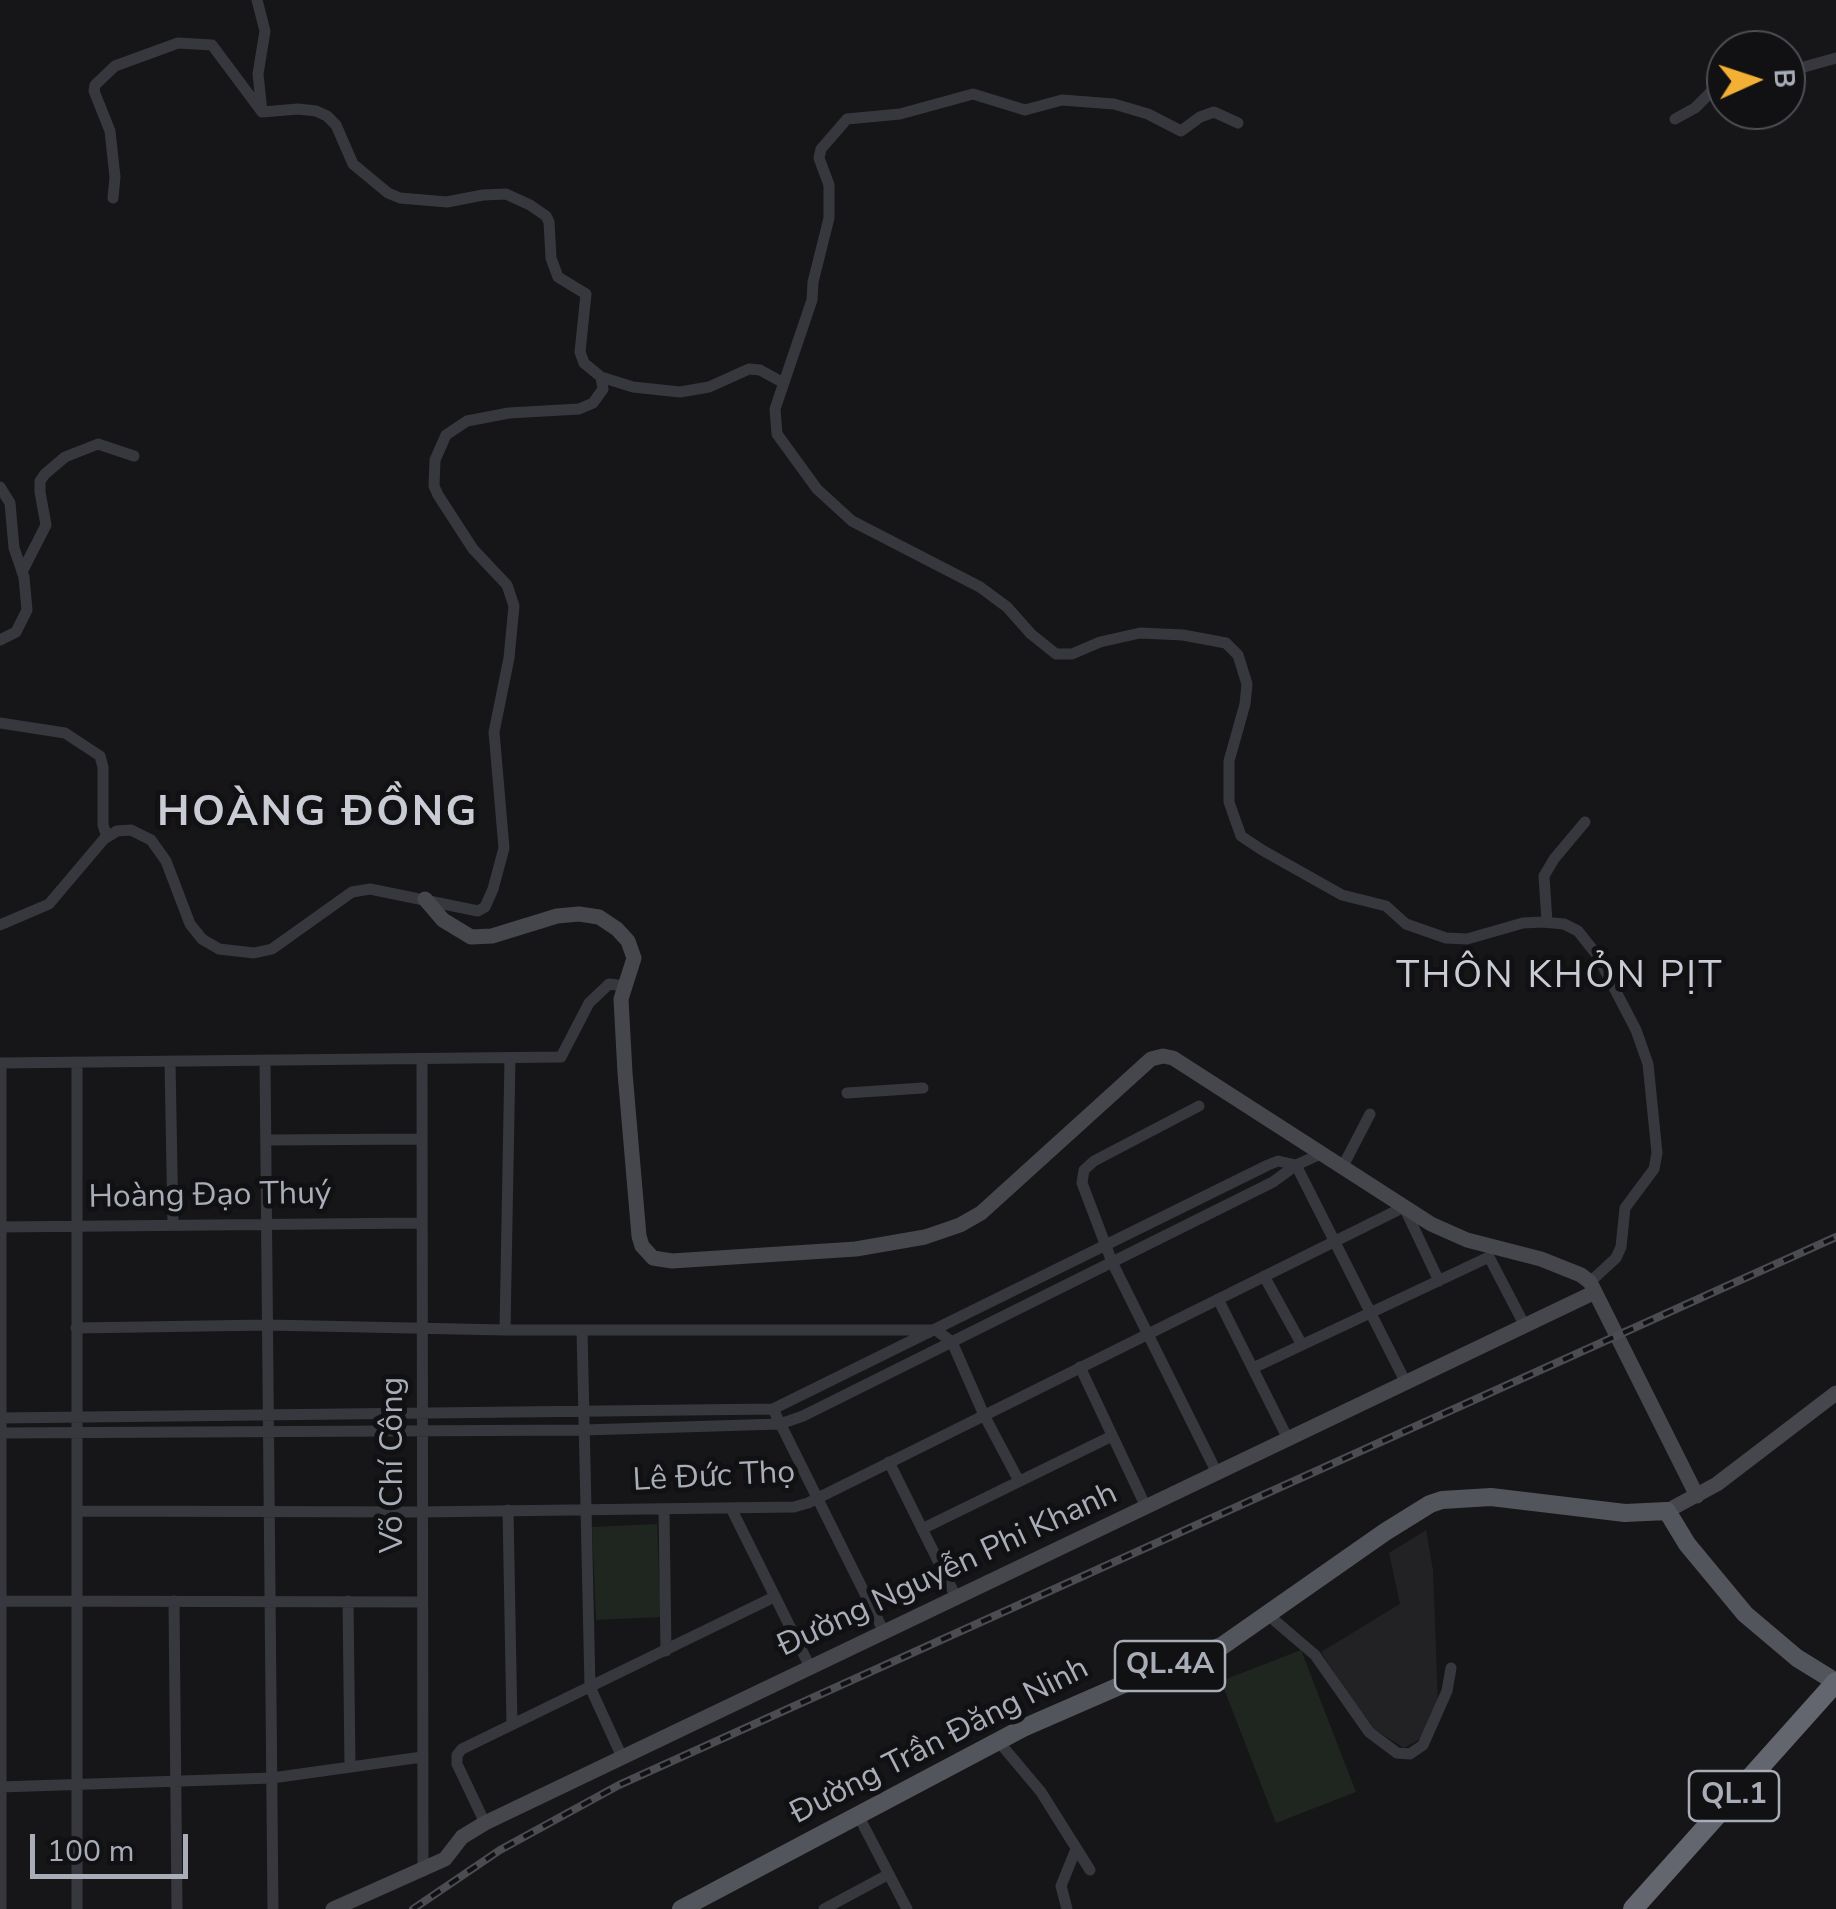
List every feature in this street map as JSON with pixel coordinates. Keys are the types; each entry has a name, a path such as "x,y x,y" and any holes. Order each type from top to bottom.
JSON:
{"highway":[{"name":"QL.1","path":"1633,1909 1836,1682"}],"main road":[{"name":"Đường Trần Đăng Ninh","path":"681,1909 999,1742 1095,1696 1222,1646 1430,1504 1491,1497 1625,1512 1667,1511"},
{"path":"1667,1511 1687,1544 1745,1614 1797,1658 1836,1682"}],"street":[{"path":"256,0 265,30 258,74 262,112"},
{"path":"113,198 110,131 94,91 95,85 115,66 178,43 212,45 262,112"},
{"path":"1806,66 1836,58"},
{"path":"1238,124 1214,112 1181,131 1148,114 1114,104 1062,100 1025,110 974,94 900,114 847,119 821,149 819,158 828,184 828,218 812,300 775,408 778,434 817,489 852,521 980,586 1051,651 1072,654 1100,642 1140,633 1220,641 1238,655 1247,684 1246,704 1229,760 1229,802 1235,828 1250,842 1342,894 1386,906 1406,924 1446,938 1467,940 1523,923 1564,924 1578,931 1598,955 1636,1030 1648,1064 1657,1162 1625,1208 1621,1247 1593,1287"},
{"path":"1675,120 1706,97"},
{"path":"262,112 298,109 327,116 336,124 353,164 388,194 447,202 506,194 546,216 552,229 553,267 570,286 586,294 580,352 584,363 600,377 634,387 680,392 708,387 749,369 760,370 782,382"},
{"path":"0,926 48,904 107,837 131,830 151,840 166,862 190,924 202,939 219,950 254,953 272,949 352,892 370,889 478,911 485,907 504,848 494,732 509,658 514,606 507,585 484,563 438,496 434,486 435,460 446,435 468,421 510,413 579,409 593,403 603,388 600,377"},
{"path":"22,572 46,525 40,492 45,474 65,457 98,444 134,456"},
{"path":"0,487 10,503 14,548 27,610 16,632 0,640"},
{"path":"0,723 65,733 100,756 102,825 107,837"},
{"path":"1547,922 1544,876 1585,822"},
{"path":"425,898 443,920 472,937 492,936 557,916 599,917 617,928 628,941 634,958 621,999 639,1236 647,1254 659,1260 856,1249 925,1238 981,1213 1151,1059 1173,1058 1431,1224 1467,1240 1569,1268 1593,1287 1697,1496"},
{"path":"1,1909 1,1063 561,1057 590,1003 609,984 625,986"},
{"name":"Võ Chí Công","path":"422,1058 422,1871"},
{"path":"504,1330 510,1058"},
{"path":"265,1060 274,1909"},
{"path":"170,1061 173,1225"},
{"path":"77,1062 77,1909"},
{"path":"847,1093 922,1088"},
{"path":"1199,1106 1128,1140 1084,1170 1083,1191 1112,1262 1217,1473"},
{"path":"1343,1166 1370,1114"},
{"path":"266,1140 421,1139"},
{"path":"1,1432 584,1430 780,1424 1273,1182 1296,1165 1323,1153"},
{"path":"1,1418 773,1409 1268,1165 1296,1165"},
{"path":"1296,1165 1406,1383"},
{"path":"1404,1207 1440,1280"},
{"name":"Lê Đức Thọ","path":"77,1511 732,1510 798,1506 1404,1207"},
{"name":"Hoàng Đạo Thuý","path":"1,1227 421,1223"},
{"path":"1253,1368 1490,1257 1525,1326"},
{"path":"1264,1276 1302,1345"},
{"name":"Đường Nguyễn Phi Khanh","path":"332,1909 445,1859 462,1837 484,1823 1525,1326 1593,1287"},
{"path":"1218,1299 1288,1439"},
{"path":"76,1328 268,1325 504,1330 936,1330 952,1342 984,1415 1020,1481"},
{"path":"582,1330 590,1688 622,1757"},
{"path":"1080,1368 1146,1507"},
{"path":"1667,1511 1697,1496 1836,1393"},
{"path":"773,1409 884,1632"},
{"path":"922,1529 1112,1436"},
{"path":"888,1462 956,1597"},
{"path":"508,1510 512,1725"},
{"path":"664,1510 666,1651"},
{"path":"732,1510 810,1667"},
{"path":"484,1823 458,1764 457,1755 462,1749 774,1597"},
{"path":"0,1601 422,1602"},
{"path":"174,1601 178,1909"},
{"path":"348,1602 350,1767"},
{"path":"1266,1614 1315,1655 1369,1732 1397,1753 1410,1754 1422,1745 1440,1709 1451,1668"},
{"path":"999,1742 1041,1792 1090,1870"},
{"path":"0,1786 272,1778 422,1757"},
{"path":"858,1815 907,1909"},
{"path":"1068,1909 1062,1886 1076,1849"},
{"path":"824,1909 889,1874"}],"shaded area":[{"path":"657,1524 661,1617 596,1620 592,1527"},
{"path":"1426,1530 1433,1570 1438,1705 1420,1739 1404,1748 1369,1726 1321,1652 1400,1604 1389,1553"},
{"path":"1301,1650 1356,1792 1276,1823 1221,1681"}],"railway":[{"path":"413,1909 500,1850 619,1785 1836,1237"}],"district":[{"name":"HOÀNG ĐỒNG","path":"318,815"},
{"name":"THÔN KHỎN PỊT","path":"1560,978"}]}
